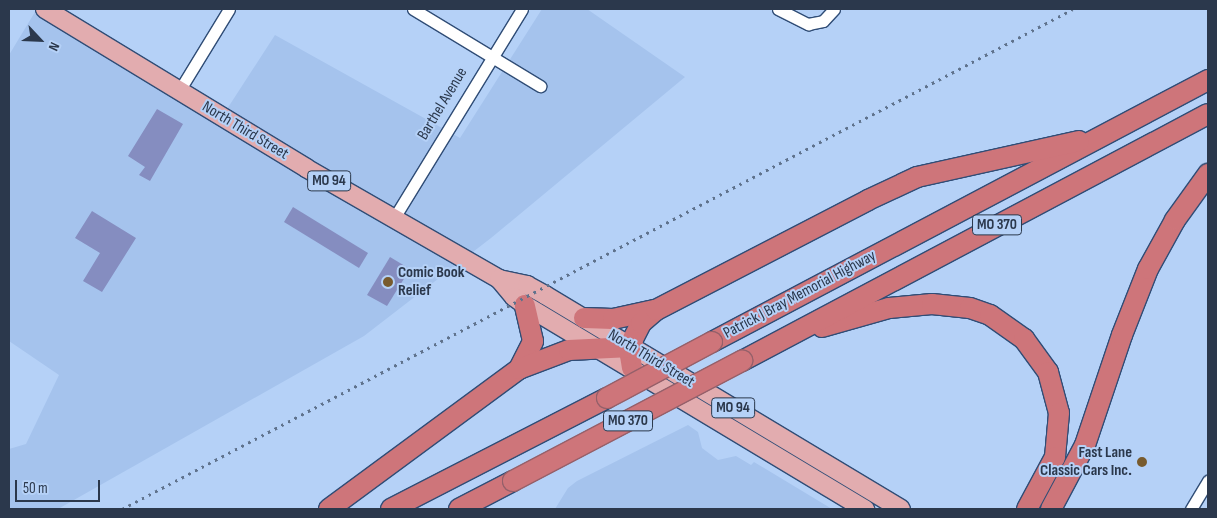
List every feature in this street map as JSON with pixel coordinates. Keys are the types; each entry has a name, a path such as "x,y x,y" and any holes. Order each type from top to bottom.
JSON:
{"highway":[{"name":"Patrick J Bray Memorial Highway","path":"391,509 607,398 1208,80"},
{"name":"Patrick J Bray Memorial Highway","path":"459,509 1208,114"},
{"path":"632,368 630,347 641,323 656,310 917,177 1103,136"},
{"path":"1051,509 1085,445 1124,327 1148,270 1175,220 1208,174"},
{"path":"787,336 889,308 932,304 970,308 1007,325 1036,353 1055,391 1058,437 1055,457 1038,492 1027,509"},
{"path":"519,369 533,342 531,323 524,305"},
{"path":"584,318 613,319 656,310"},
{"path":"329,509 519,369 557,353 598,348 630,347"},
{"path":"1016,509 1038,492"}],"main road":[{"name":"North Third Street","path":"45,9 179,91 499,279 527,285 584,318 901,509"},
{"name":"North Third Street","path":"499,279 514,297 524,305 865,509"}],"street":[{"path":"179,91 229,9"},
{"path":"412,9 540,86"},
{"name":"Barthel Avenue","path":"394,218 522,9"},
{"path":"778,9 801,22 816,24 834,9"},
{"path":"1190,509 1208,481"}],"shaded area":[{"path":"542,9 587,9 685,77 491,238 364,336 58,509 9,509 9,449 26,444 59,375 9,341 9,55 35,12 218,123 275,35 460,138"},
{"path":"688,425 698,432 702,448 718,460 736,456 751,465 754,462 832,509 555,509 568,488 577,481"}],"building":[{"path":"157,109 183,124 150,181 139,175 145,167 128,156"},
{"path":"293,207 368,253 359,268 284,222"},
{"path":"92,211 136,238 102,292 83,281 100,253 75,238"},
{"name":"Comic Book Relief","path":"390,257 410,269 387,306 367,295"}],"railway":[{"path":"122,509 1073,9"}],"place":[{"name":"Comic Book Relief","path":"388,282"},
{"name":"Fast Lane Classic Cars Inc.","path":"1142,462"}]}
